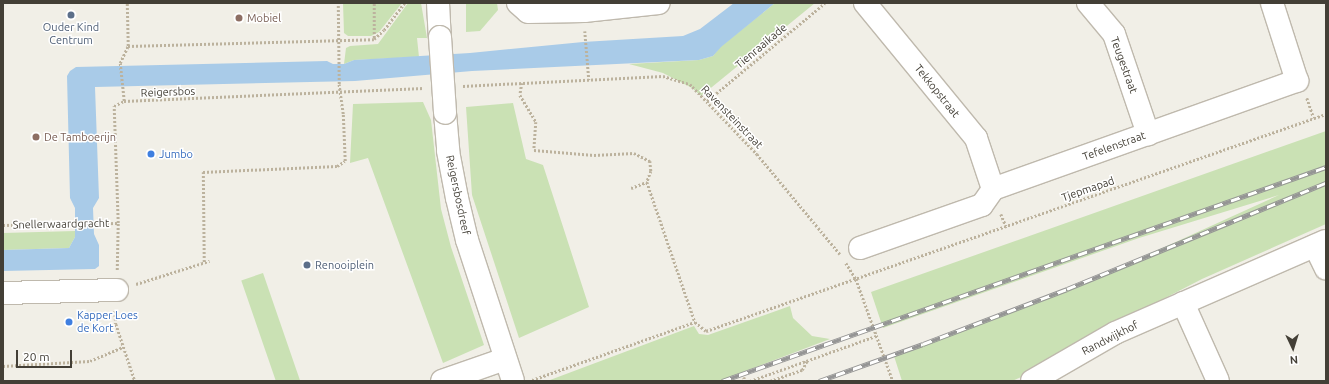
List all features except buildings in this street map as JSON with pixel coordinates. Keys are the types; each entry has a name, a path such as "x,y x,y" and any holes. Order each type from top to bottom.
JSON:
{"street":[{"name":"Reigersbosdreef","path":"438,3 448,151 457,198 467,240 513,381"},
{"path":"518,3 528,12 584,10 659,3"},
{"name":"Tekkopstraat","path":"865,3 976,138 992,189"},
{"name":"Teugestraat","path":"1088,3 1114,34 1148,134"},
{"name":"Tefelenstraat","path":"992,189 1297,81 1272,3"},
{"path":"849,256 982,205 992,189"},
{"name":"Randwijkhof","path":"1037,380 1115,333 1321,244 1326,269"},
{"path":"3,293 117,290"},
{"path":"1183,303 1218,381"},
{"path":"442,381 505,359"}],"path":[{"path":"124,101 120,63 128,46 127,3"},
{"path":"204,262 203,172 337,166 345,161 343,114 339,84 338,3"},
{"path":"374,3 374,39"},
{"path":"128,46 374,39 384,30 404,3"},
{"name":"Tienraaikade","path":"706,101 825,3"},
{"path":"585,30 589,80"},
{"name":"Ravensteinstraat","path":"461,86 663,76 690,84 757,154 849,256 893,381"},
{"path":"522,83 520,95 536,122 534,150 594,155 634,154 650,161 651,171 647,182 695,322 528,381"},
{"name":"Reigersbos","path":"124,101 432,88"},
{"name":"Snellerwaardgracht","path":"3,225 118,223 114,106 124,101"},
{"name":"Tjepmapad","path":"695,322 706,331 1326,114"},
{"path":"631,188 647,182"},
{"path":"117,290 209,261"},
{"path":"750,381 876,336"},
{"path":"3,366 90,361 124,347"},
{"path":"770,381 802,370 807,360"},
{"path":"744,377 745,381"}],"green space":[{"path":"343,3 402,3 379,32 371,36 348,36 344,33"},
{"path":"408,3 421,3 427,38 417,38 419,57 354,60 344,64 346,48 350,46 378,44"},
{"path":"466,3 497,3 498,10 480,31 466,32"},
{"path":"775,3 815,3 701,96 692,88 663,73 629,64 699,60 713,56 720,47"},
{"path":"423,102 431,120 441,209 451,247 484,345 443,363 368,158 350,163 353,104"},
{"path":"513,103 526,159 543,165 589,307 519,338 472,195 466,107"},
{"path":"1326,131 1326,224 1202,279 1107,328 1059,359 1012,381 902,381 894,356 1112,271 1279,195 1139,238 883,328 871,292"},
{"path":"75,231 75,237 69,248 3,250 3,233"},
{"path":"263,273 300,381 276,381 241,280"},
{"path":"790,306 793,318 812,336 830,339 719,381 550,380 694,326 699,334 708,335"}],"water":[{"path":"734,3 775,3 721,47 713,56 699,60 472,71 355,81 95,87 99,198 93,208 94,234 99,245 99,266 95,269 3,271 3,250 69,248 75,237 75,208 70,198 67,76 70,71 76,67 327,61 333,64 344,64 354,60 470,53 583,42 683,36 700,29"}],"railway":[{"path":"722,381 1326,167"},
{"path":"819,381 923,344 1067,289 1326,183"}],"place":[{"name":"Ouder Kind Centrum","path":"71,15"},
{"name":"Mobiel","path":"239,18"},
{"name":"De Tamboerijn","path":"36,137"},
{"name":"Jumbo","path":"151,154"},
{"name":"Renooiplein","path":"307,265"},
{"name":"Kapper Loes de Kort","path":"69,322"}]}
